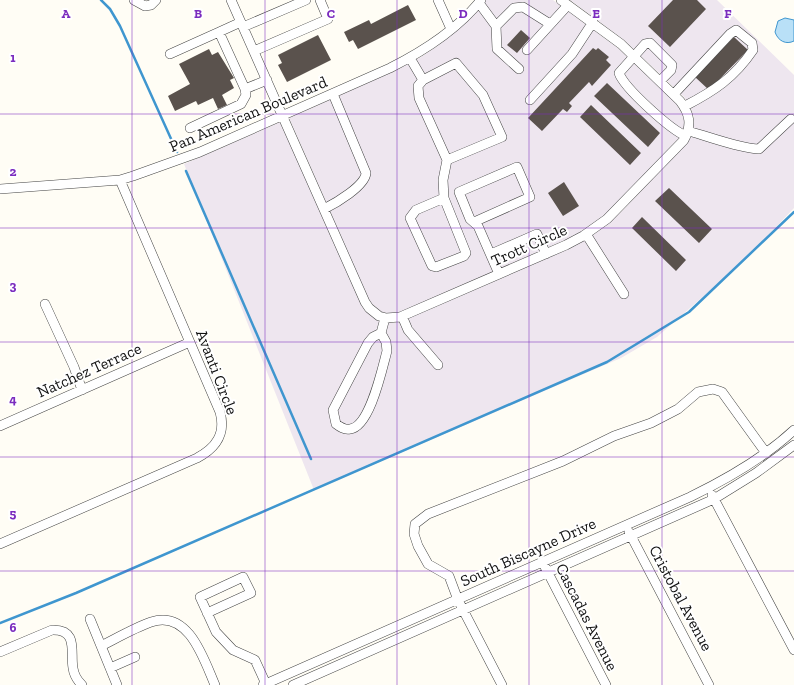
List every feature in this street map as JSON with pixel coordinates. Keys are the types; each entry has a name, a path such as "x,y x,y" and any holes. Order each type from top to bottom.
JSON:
{"street":[{"path":"134,0 145,6 151,5 156,0"},
{"path":"231,0 365,302 374,313 385,318 381,333 386,342 387,351 368,412 358,426 350,429 343,429 336,424 333,410 368,343 373,337 381,333"},
{"path":"170,54 220,32 306,0"},
{"path":"254,51 328,19 320,0"},
{"path":"438,0 451,29"},
{"path":"480,2 496,26 497,49 519,69"},
{"name":"Pan American Boulevard","path":"0,189 120,180 183,159 333,94 420,53 451,29 480,2"},
{"path":"527,50 550,24 565,2 593,22 634,56 674,94 685,106 689,117 687,133"},
{"path":"496,26 514,8 523,7 550,24"},
{"path":"530,100 572,54 593,22"},
{"path":"674,94 730,34 736,30 752,44 754,50 747,60 721,86 685,106"},
{"path":"190,128 241,104 246,95 245,89 220,32"},
{"path":"660,81 671,70 672,65 650,44 645,44 619,73 626,86 671,128 687,133 722,140 745,148 759,149 791,120"},
{"path":"410,58 423,80"},
{"path":"444,198 416,210 410,218 432,266 436,267 464,256 466,253 444,198 443,180 447,160 419,98 418,86 423,80 456,63 480,88 502,137 447,160"},
{"path":"245,89 267,80"},
{"path":"324,209 341,200 366,178 366,173 333,94"},
{"name":"Trott Circle","path":"385,318 402,316 546,254 586,234 618,210 687,133"},
{"path":"474,222 530,197 517,166 459,192 470,219 478,226 500,274"},
{"name":"Avanti Circle","path":"0,544 197,458 215,446 222,432 222,419 120,180"},
{"path":"491,254 537,234 546,254"},
{"path":"586,234 624,294"},
{"path":"45,304 74,367 82,390"},
{"path":"402,316 408,330 438,366"},
{"name":"Natchez Terrace","path":"0,426 190,342"},
{"path":"502,685 458,600 449,576 428,564 418,546 414,534 415,524 428,514 563,461 614,436 651,423 678,410 698,392 713,389 722,392 766,453"},
{"name":"South Biscayne Drive","path":"265,684 626,526 708,488 766,453 794,430"},
{"name":"South Biscayne Drive","path":"293,685 714,499 756,473 794,444"},
{"path":"708,488 794,650"},
{"name":"Cristobal Avenue","path":"626,526 709,685"},
{"name":"Cascadas Avenue","path":"542,563 606,685"},
{"path":"207,613 251,593 243,577 200,597 207,613 216,632 233,650 255,660 265,684"},
{"path":"90,619 117,685"},
{"path":"101,646 152,622 159,621 175,624 183,628 195,642 214,685"},
{"path":"0,652 52,630 57,630 68,636 72,643 74,651 72,667 75,678 82,685"},
{"path":"110,668 135,657"}],"shaded area":[{"path":"486,0 553,0 618,48 677,104 684,114 685,126 680,137 605,216 581,233 399,313 387,314 373,305 369,300 289,118 392,72 421,57 440,44"},
{"path":"570,0 717,0 794,75 794,208 747,258 657,337 621,358 314,490 184,164 280,122 365,311 377,320 394,323 430,309 568,249 599,230 621,212 687,143 692,133 694,117 690,106 684,97 624,40"}],"water":[{"path":"785,18 794,20 794,41 788,43 780,40 775,32 778,21"}],"building":[{"path":"673,0 697,0 706,9 670,47 648,26"},
{"path":"408,5 416,20 358,49 353,40 349,42 344,32 369,20 371,24"},
{"path":"521,30 530,38 517,53 507,45"},
{"path":"318,35 331,60 287,82 278,65 282,63 278,55"},
{"path":"734,37 748,50 709,90 695,77"},
{"path":"593,48 596,50 598,48 609,57 606,60 611,65 592,86 589,82 569,103 572,106 567,112 563,109 542,131 528,118"},
{"path":"209,49 212,55 218,52 234,78 230,80 234,88 222,95 227,105 218,109 213,98 198,105 196,101 175,111 168,96 190,84 179,64"},
{"path":"607,83 660,133 648,147 594,96"},
{"path":"591,105 641,153 630,165 580,117"},
{"path":"564,182 579,206 563,216 548,193"},
{"path":"669,188 712,229 699,243 655,201"},
{"path":"642,217 686,260 676,271 632,228"}],"waterway":[{"path":"101,0 110,9 120,26 177,152"},
{"path":"186,171 311,459"},
{"path":"0,623 76,593 607,362 689,312 794,212"}]}
